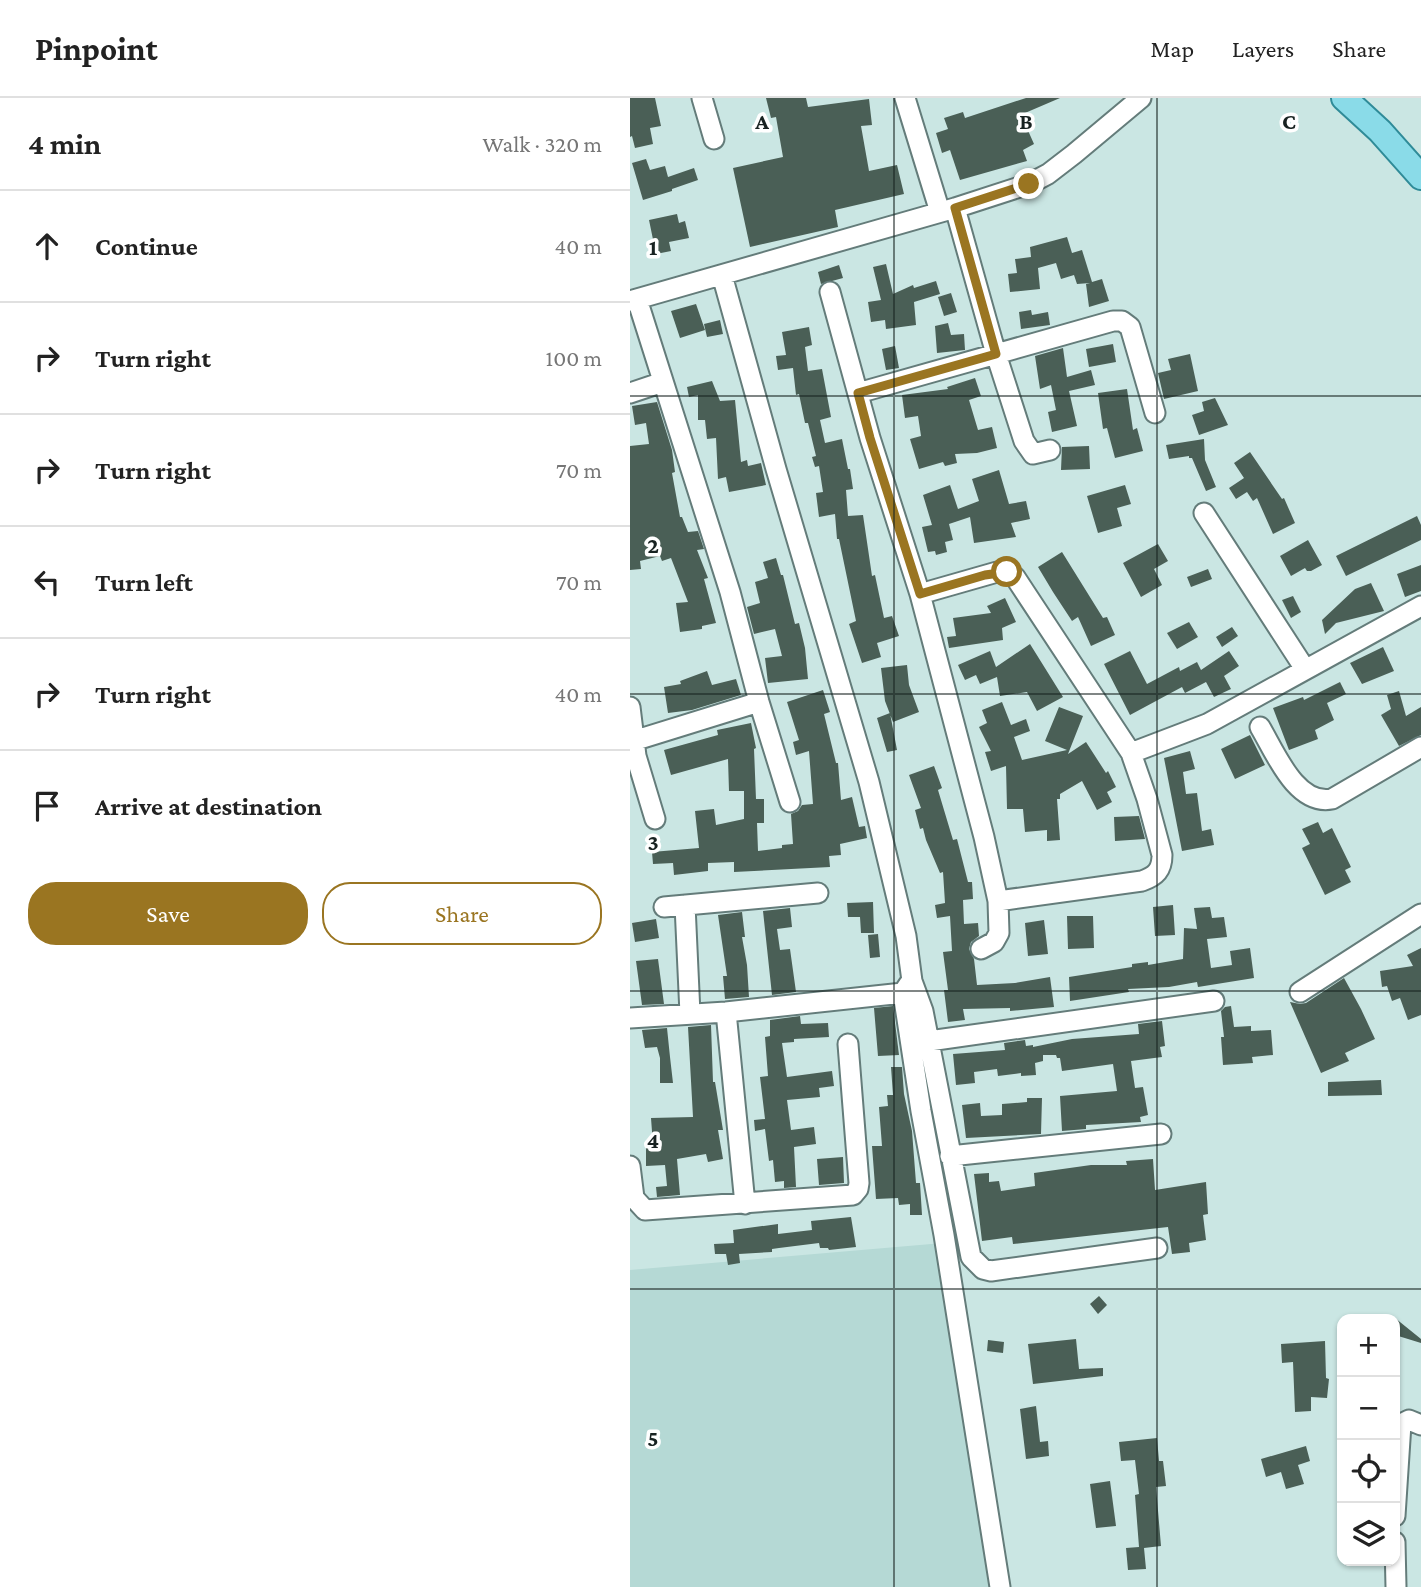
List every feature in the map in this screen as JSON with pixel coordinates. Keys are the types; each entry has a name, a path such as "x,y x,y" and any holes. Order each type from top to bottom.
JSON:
{"main road":[{"path":"1344,98 1380,131 1421,177"}],"street":[{"path":"702,98 714,139"},
{"path":"905,98 948,210 1027,447 1033,454 1050,450"},
{"path":"790,802 759,702 730,592 634,300 948,210 1029,184 1048,173 1126,113 1141,98"},
{"path":"722,275 776,469 869,782 906,936 908,987 921,1111 944,1235 1000,1587"},
{"path":"830,292 870,438 920,594 985,837 998,901 998,939 981,949"},
{"path":"858,393 1113,321 1122,321 1130,327 1155,413"},
{"path":"630,393 663,382"},
{"path":"1204,513 1305,669"},
{"path":"920,594 997,572 1007,572 1015,577 1131,753 1162,855 1158,873 1142,881 998,901"},
{"path":"1131,753 1207,724 1421,606"},
{"path":"633,741 759,702"},
{"path":"630,707 636,756 656,819"},
{"path":"1260,727 1298,786 1312,797 1324,800 1332,799 1421,747"},
{"path":"664,907 818,893"},
{"path":"685,905 690,1014"},
{"path":"1300,992 1421,914"},
{"path":"630,1018 726,1012 908,987"},
{"path":"908,987 923,1011 971,1257 983,1269 1016,1269 1157,1248"},
{"path":"929,1041 1214,1001"},
{"path":"726,1012 745,1204"},
{"path":"630,1166 634,1198 645,1210 853,1195 859,1189 848,1044"},
{"path":"950,1156 1161,1134"},
{"path":"1396,1503 1401,1424 1409,1420 1421,1424"},
{"path":"1396,1566 1396,1587"}],"shaded area":[{"path":"943,1243 997,1587 630,1587 630,1270"}],"building":[{"path":"630,98 655,98 661,126 650,128 653,144 635,148 632,136 630,137"},
{"path":"766,98 806,98 808,107 869,99 872,125 861,126 869,171 897,165 904,194 835,210 838,227 750,247 733,168 783,157 776,117 771,118"},
{"path":"1026,98 1060,98 1025,113 1029,125 1026,126 1034,144 1023,150 1027,161 960,180 950,150 942,153 936,133 948,129 944,118 963,112 965,118"},
{"path":"646,159 650,170 665,166 668,177 694,168 698,180 643,200 632,163"},
{"path":"677,214 679,223 685,221 689,238 669,242 671,251 656,254 649,220"},
{"path":"1067,237 1072,253 1082,250 1092,282 1102,279 1109,301 1089,307 1086,284 1090,283 1077,284 1074,275 1061,279 1056,263 1038,268 1040,289 1010,292 1008,274 1017,273 1015,259 1031,257 1030,247"},
{"path":"886,264 893,294 913,285 914,288 936,281 940,294 914,302 916,325 886,329 885,320 871,322 868,302 881,300 873,267"},
{"path":"839,265 843,278 821,284 818,272"},
{"path":"951,293 957,312 944,316 938,297"},
{"path":"696,304 705,330 680,338 671,311"},
{"path":"1031,310 1032,315 1048,312 1050,325 1021,329 1019,312"},
{"path":"720,320 723,334 707,337 704,324"},
{"path":"948,323 951,335 964,334 965,350 937,353 935,326"},
{"path":"809,327 812,345 805,347 808,371 822,369 831,417 820,420 825,443 842,439 853,489 846,490 848,516 863,515 872,576 875,575 884,618 892,616 899,636 877,643 881,657 862,663 849,624 856,621 837,539 835,514 819,517 816,493 823,492 819,466 815,467 812,457 816,456 799,394 796,395 793,368 778,370 776,356 786,355 782,332"},
{"path":"1113,344 1116,362 1089,367 1086,349"},
{"path":"895,346 899,368 886,370 882,349"},
{"path":"1063,348 1067,377 1091,370 1095,385 1069,391 1077,426 1052,432 1048,412 1056,410 1051,385 1040,389 1035,356"},
{"path":"1190,354 1198,391 1164,399 1158,373 1171,370 1168,359"},
{"path":"975,378 981,396 969,400 978,430 992,427 997,448 977,453 955,454 957,463 945,466 943,462 919,469 910,439 921,436 918,416 905,418 902,395 948,389 947,387"},
{"path":"712,381 720,401 735,400 741,462 747,460 748,466 761,463 766,485 729,492 726,477 718,479 716,438 707,439 705,420 698,420 698,395 689,397 687,387"},
{"path":"1127,389 1133,430 1137,428 1143,451 1115,458 1107,428 1103,429 1098,393"},
{"path":"1215,398 1228,425 1199,435 1192,415 1204,411 1202,402"},
{"path":"657,402 672,450 675,472 672,473 680,517 688,532 698,531 704,549 697,550 708,578 704,579 716,623 702,626 702,629 680,632 676,603 688,602 671,558 662,561 660,556 640,561 641,569 630,570 630,446 649,444 646,423 635,425 632,406"},
{"path":"1204,439 1205,460 1216,487 1206,491 1192,458 1189,456 1169,459 1166,445"},
{"path":"1089,446 1090,469 1061,470 1062,447"},
{"path":"1250,452 1282,499 1284,498 1295,523 1273,534 1257,498 1253,501 1247,492 1236,499 1229,488 1244,478 1234,463"},
{"path":"999,470 1009,504 1026,501 1030,519 1011,523 1016,537 974,543 970,517 949,524 953,540 945,542 947,552 936,555 935,551 928,552 922,527 932,525 923,495 950,485 958,509 979,501 972,479"},
{"path":"1125,485 1131,504 1117,508 1122,526 1098,533 1087,496"},
{"path":"1417,516 1421,525 1421,540 1346,576 1336,556"},
{"path":"1308,540 1322,565 1311,571 1305,568 1291,576 1280,556"},
{"path":"1158,544 1168,561 1154,569 1162,585 1141,597 1123,563"},
{"path":"1062,552 1103,618 1107,617 1115,635 1091,646 1078,617 1072,621 1053,592 1038,567"},
{"path":"776,558 795,624 799,623 808,679 768,683 765,658 782,656 775,629 754,634 747,607 760,603 755,582 768,578 763,562"},
{"path":"1421,565 1421,591 1405,597 1397,574"},
{"path":"1208,569 1212,579 1191,587 1187,577"},
{"path":"1371,583 1384,611 1336,623 1325,634 1322,620 1355,589"},
{"path":"1293,596 1301,612 1291,618 1282,600"},
{"path":"1005,598 1016,622 1002,628 1003,640 949,648 947,637 956,636 953,618 991,613 987,606"},
{"path":"1189,622 1198,637 1177,649 1167,633"},
{"path":"1232,627 1238,636 1222,647 1216,637"},
{"path":"1030,644 1063,697 1037,711 1027,692 1000,696 997,677 980,684 976,675 965,680 958,665 990,651 996,667"},
{"path":"1383,647 1394,671 1362,684 1350,663"},
{"path":"1130,651 1147,684 1179,667 1180,671 1197,662 1201,670 1229,651 1239,666 1224,676 1231,689 1214,697 1206,682 1185,693 1182,687 1130,715 1104,664"},
{"path":"907,665 909,685 919,712 893,722 885,701 881,668"},
{"path":"707,671 712,685 736,679 741,695 692,710 668,713 664,687 681,684 680,681"},
{"path":"1340,682 1346,694 1327,703 1334,720 1315,730 1318,739 1289,750 1273,708 1303,697 1304,700"},
{"path":"823,690 830,712 824,714 838,763 841,800 852,797 859,827 865,826 867,838 840,844 841,855 829,856 830,867 734,872 734,862 708,863 708,871 674,875 673,863 653,864 652,852 699,848 695,811 714,809 716,825 744,819 744,791 729,791 728,759 671,775 664,750 718,735 717,730 751,723 756,748 756,799 764,799 764,823 757,823 758,851 793,844 791,814 798,811 802,805 813,804 809,751 796,755 793,742 799,740 787,702"},
{"path":"1399,691 1406,716 1421,707 1421,735 1399,746 1381,715 1391,709 1387,695"},
{"path":"1002,702 1011,725 1026,719 1030,731 1014,737 1022,760 1067,750 1045,741 1059,707 1083,716 1068,754 1086,742 1106,773 1108,771 1116,787 1107,792 1112,802 1097,810 1082,781 1060,794 1060,799 1057,799 1060,840 1047,841 1047,830 1025,832 1023,809 1007,809 1006,766 991,771 985,752 991,751 979,727 987,723 982,710"},
{"path":"890,713 897,750 887,752 877,718"},
{"path":"1250,735 1265,765 1235,779 1221,749"},
{"path":"1190,751 1195,769 1183,772 1186,794 1197,793 1202,831 1211,829 1214,845 1182,851 1164,758"},
{"path":"934,766 942,788 938,790 953,840 957,839 968,882 972,882 973,899 963,900 964,924 978,923 979,936 971,942 969,949 974,959 977,985 1015,983 1050,977 1054,1007 1010,1011 1010,1008 963,1009 965,1020 948,1022 944,990 948,990 943,952 952,951 950,916 937,918 935,905 945,903 943,872 940,873 923,828 920,829 915,810 921,808 909,775"},
{"path":"1139,816 1145,839 1115,841 1114,817"},
{"path":"1318,822 1323,833 1332,828 1351,867 1345,870 1351,882 1325,895 1302,848 1310,844 1302,829"},
{"path":"873,902 874,933 861,933 860,917 848,917 847,903"},
{"path":"1173,905 1175,935 1155,936 1153,907"},
{"path":"1210,907 1212,918 1224,917 1227,937 1207,939 1211,968 1232,965 1230,951 1250,948 1254,978 1198,987 1197,982 1169,987 1128,989 1129,992 1070,1001 1069,977 1132,967 1132,964 1148,962 1148,965 1183,959 1184,928 1197,929 1194,908"},
{"path":"790,908 792,927 777,929 780,950 790,949 796,992 772,995 763,911"},
{"path":"742,912 749,997 725,999 723,976 727,976 718,915"},
{"path":"1067,916 1093,916 1094,948 1068,949"},
{"path":"656,919 659,938 635,942 632,923"},
{"path":"1044,920 1048,954 1028,956 1025,923"},
{"path":"878,934 880,957 870,958 868,935"},
{"path":"1421,948 1421,1015 1408,1020 1400,998 1392,1001 1387,986 1382,987 1380,971 1413,966 1407,955"},
{"path":"658,959 664,1004 642,1005 636,961"},
{"path":"1344,978 1375,1039 1345,1053 1349,1061 1321,1073 1290,1002 1306,1003"},
{"path":"893,1006 899,1055 878,1056 874,1008"},
{"path":"1231,1006 1234,1027 1251,1026 1251,1031 1271,1030 1273,1055 1252,1057 1253,1063 1223,1065 1221,1011"},
{"path":"800,1016 801,1024 828,1023 829,1037 794,1039 794,1042 782,1043 787,1077 832,1071 834,1086 819,1088 820,1097 787,1100 791,1130 814,1127 816,1144 794,1147 796,1187 784,1188 784,1181 775,1182 773,1160 769,1161 765,1129 755,1131 754,1120 765,1119 760,1077 768,1076 765,1037 770,1036 770,1020"},
{"path":"1162,1021 1165,1046 1160,1047 1162,1057 1131,1061 1135,1088 1143,1087 1148,1115 1140,1117 1141,1122 1086,1125 1086,1129 1062,1131 1060,1096 1117,1091 1113,1064 1062,1071 1060,1058 1056,1055 1043,1055 1043,1061 1035,1063 1036,1075 1021,1076 1021,1073 998,1076 997,1069 974,1072 975,1083 956,1085 953,1054 1005,1050 1004,1043 1025,1040 1026,1046 1033,1047 1072,1039 1139,1034 1138,1024"},
{"path":"711,1025 713,1082 723,1130 718,1130 723,1159 708,1162 706,1154 677,1159 680,1195 657,1197 656,1187 667,1186 665,1165 646,1166 646,1145 653,1145 651,1118 693,1117 688,1027"},
{"path":"667,1028 673,1083 660,1083 657,1047 645,1048 642,1030"},
{"path":"891,1067 902,1067 904,1094 912,1131 916,1183 920,1183 922,1215 910,1215 910,1204 899,1205 898,1198 876,1199 872,1146 882,1146 879,1107 888,1106 887,1095 893,1095"},
{"path":"1381,1080 1382,1095 1328,1096 1328,1082"},
{"path":"1027,1098 1042,1098 1041,1134 966,1138 962,1105 980,1103 981,1116 1002,1115 1002,1104 1027,1102"},
{"path":"843,1157 844,1183 819,1185 817,1159"},
{"path":"1153,1159 1155,1190 1206,1182 1208,1214 1203,1215 1206,1240 1189,1243 1190,1252 1172,1254 1168,1227 1013,1244 1012,1237 982,1241 974,1174 989,1173 989,1182 999,1181 1001,1191 1035,1186 1034,1173 1091,1165 1127,1165 1126,1161"},
{"path":"851,1217 856,1247 829,1250 820,1248 819,1243 779,1248 772,1249 772,1252 739,1254 740,1263 728,1265 726,1254 715,1254 714,1244 734,1243 733,1230 778,1224 778,1234 812,1230 811,1221"},
{"path":"1099,1296 1107,1305 1098,1314 1090,1304"},
{"path":"1400,1322 1421,1339 1421,1343 1400,1337"},
{"path":"1076,1339 1079,1369 1103,1368 1103,1376 1033,1384 1028,1344"},
{"path":"988,1340 1004,1342 1003,1353 987,1351"},
{"path":"1325,1341 1326,1378 1329,1379 1327,1398 1311,1397 1311,1411 1295,1412 1293,1362 1282,1363 1281,1344"},
{"path":"1036,1406 1040,1442 1048,1441 1049,1456 1026,1459 1020,1409"},
{"path":"1157,1438 1159,1461 1163,1461 1166,1486 1156,1487 1161,1546 1144,1548 1146,1569 1128,1570 1126,1548 1139,1547 1135,1495 1139,1494 1135,1460 1121,1461 1119,1442"},
{"path":"1306,1446 1310,1461 1298,1465 1304,1484 1286,1489 1281,1472 1266,1477 1261,1459"},
{"path":"1110,1481 1116,1526 1096,1528 1090,1484"}],"route":[{"path":"1007,572 985,575 920,594 858,393 996,354 955,208 1029,184"}]}
